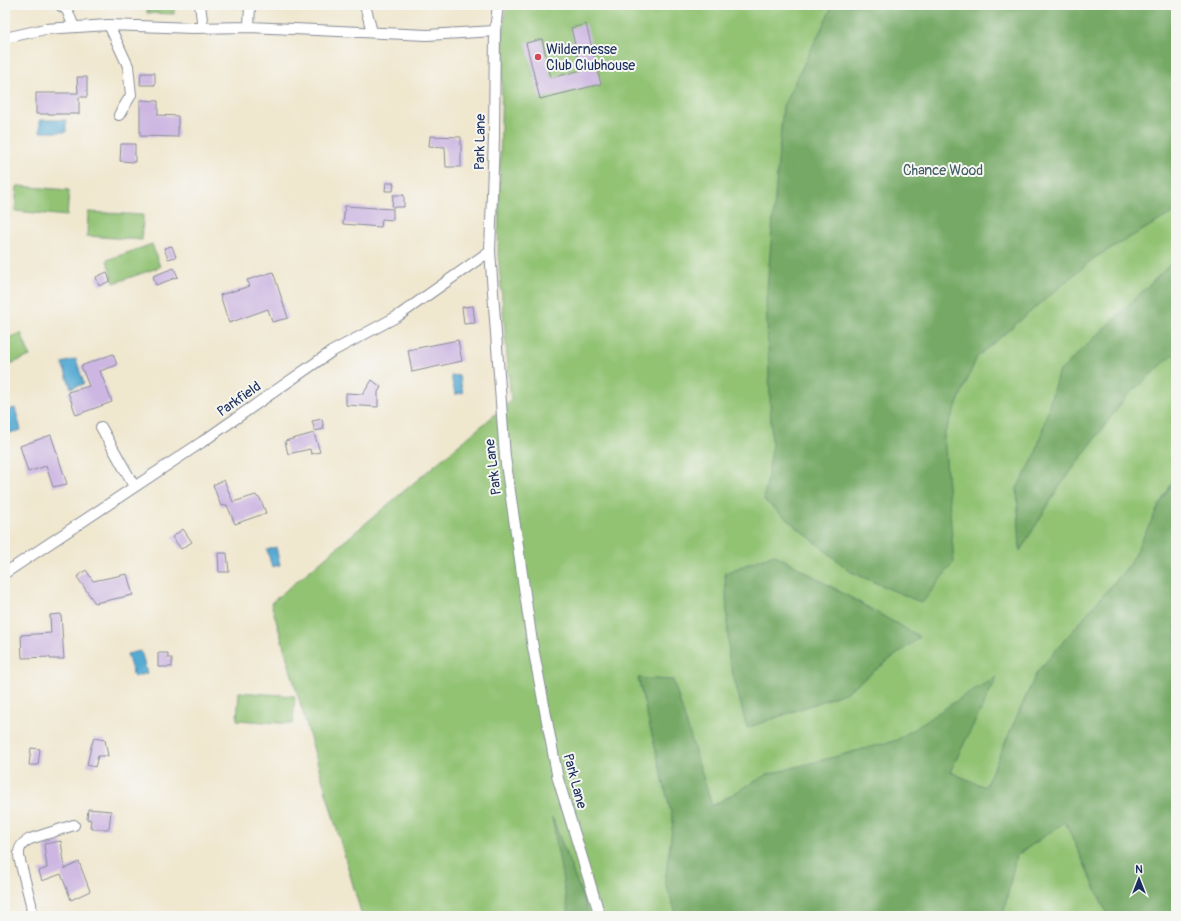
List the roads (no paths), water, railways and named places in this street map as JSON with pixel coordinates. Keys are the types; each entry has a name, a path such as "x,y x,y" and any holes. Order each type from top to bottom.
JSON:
{"street":[{"path":"60,5 67,10 74,27"},
{"path":"200,5 203,28"},
{"path":"249,27 250,5"},
{"path":"365,5 372,32"},
{"name":"Park Lane","path":"498,5 495,31 494,138 490,251 505,457 532,642 558,779 600,916"},
{"path":"109,25 128,66 131,95 119,115"},
{"path":"5,38 45,29 109,25 203,28 249,27 427,35 495,31"},
{"name":"Parkfield","path":"5,573 202,442 331,352 398,316 490,251"},
{"path":"101,427 134,486"},
{"path":"32,916 31,904 18,853 19,848 23,843 30,839 74,825"}],"water":[{"path":"40,120 66,120 66,132 40,132"},
{"path":"76,359 84,384 71,388 62,363"},
{"path":"459,375 463,393 455,394 451,376"},
{"path":"15,408 21,430 9,433 5,418 5,411"},
{"path":"276,547 280,565 272,567 267,550"},
{"path":"141,651 147,673 134,677 127,654"}],"place":[{"name":"Wildernesse Club Clubhouse","path":"538,57"}],"park label":[{"name":"Chance Wood","path":"943,170"}]}
